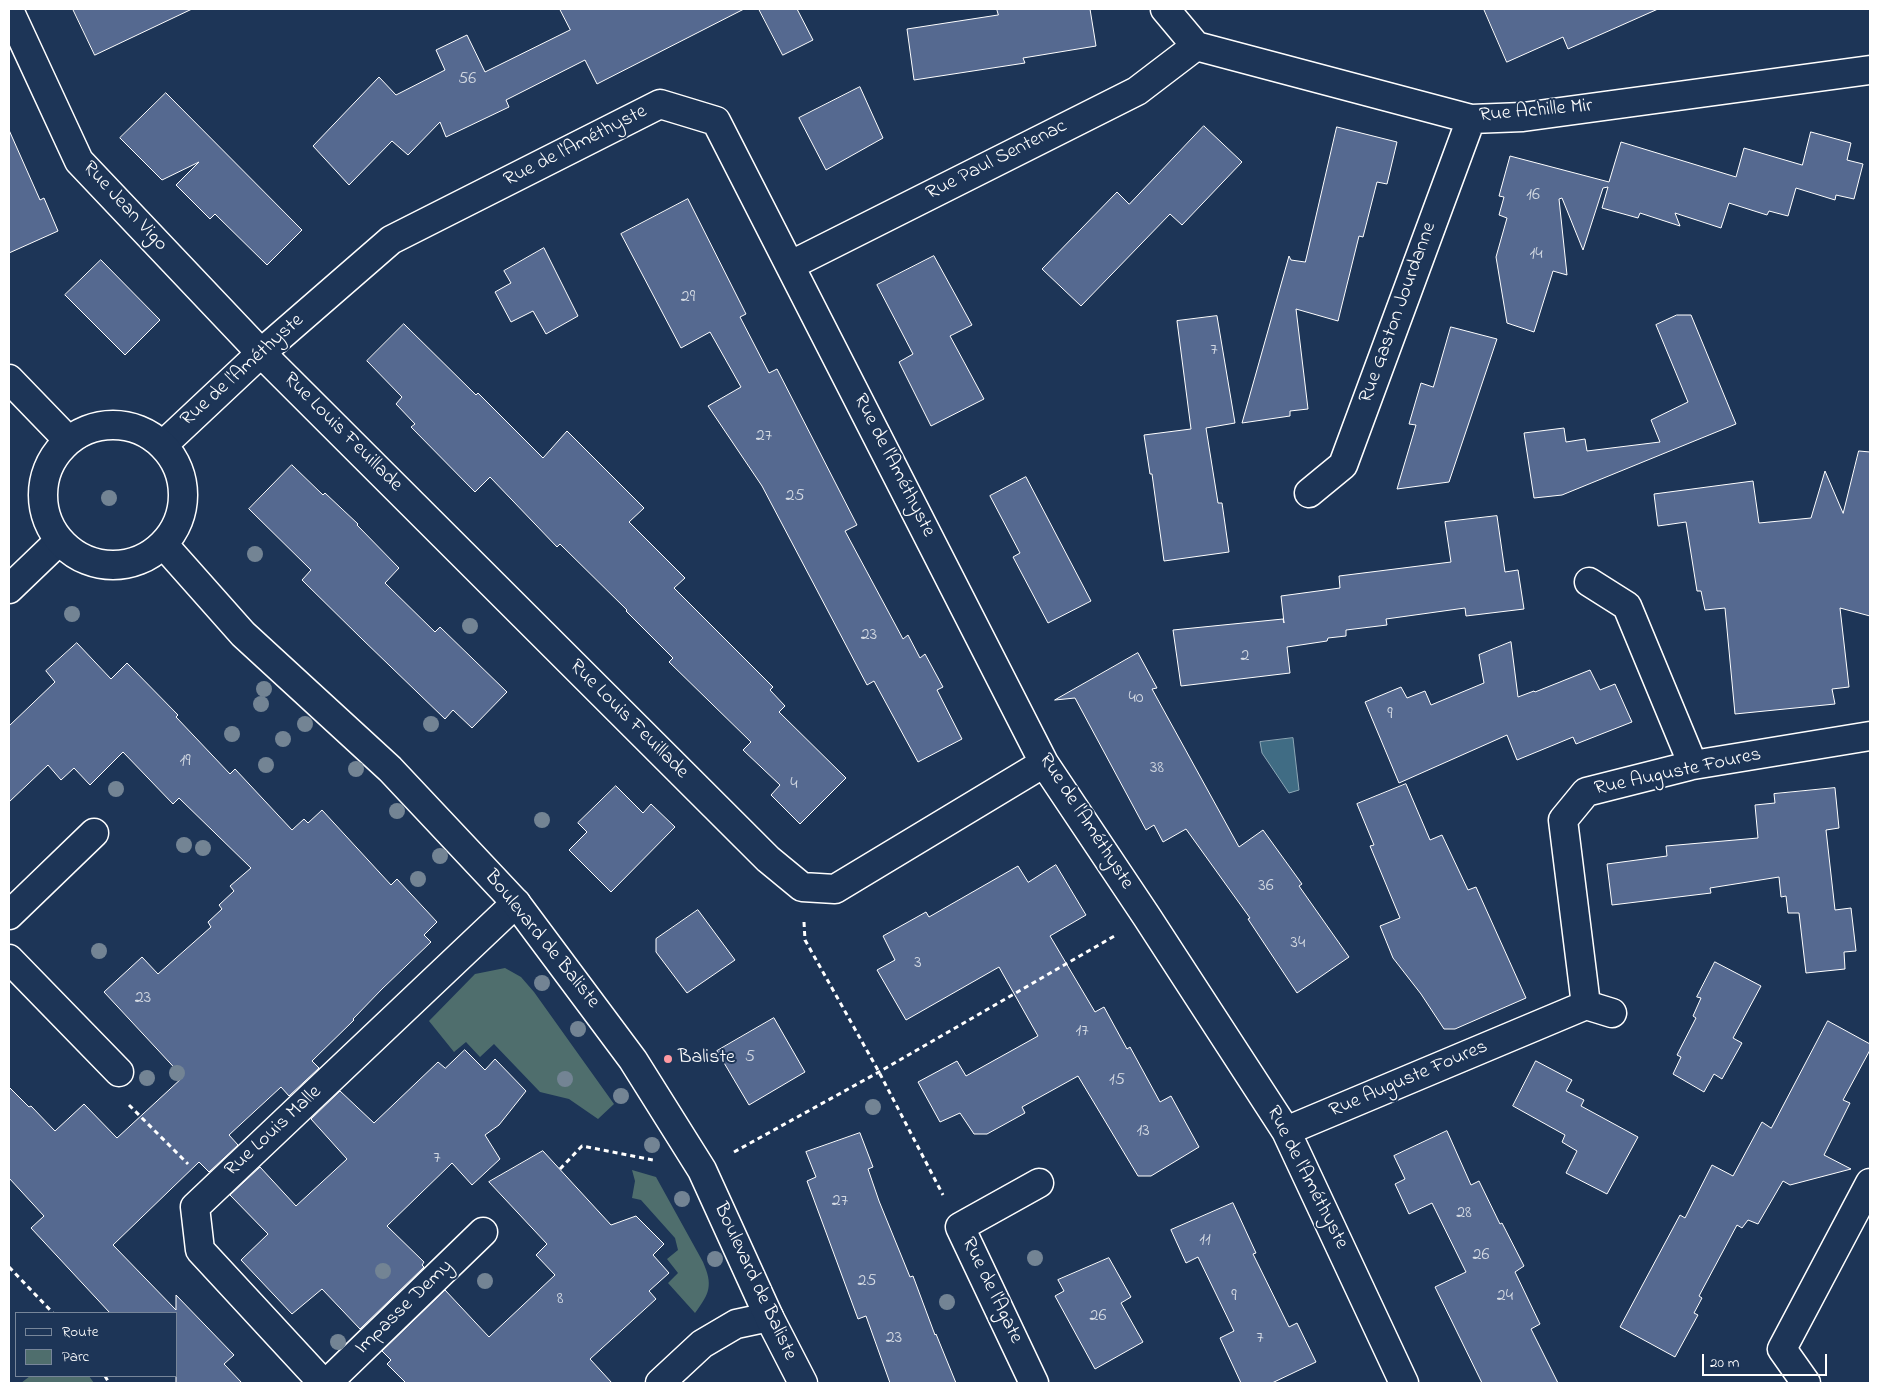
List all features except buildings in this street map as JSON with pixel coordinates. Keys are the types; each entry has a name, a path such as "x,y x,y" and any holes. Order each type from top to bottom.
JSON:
{"street":[{"path":"1165,9 1196,46"},
{"name":"Rue Jean Vigo","path":"9,10 79,160 261,353"},
{"name":"Rue Achille Mir","path":"1196,46 1471,118 1523,117 1870,70"},
{"name":"Rue Paul Sentenac","path":"791,265 1137,91 1196,46"},
{"name":"Rue de l'Améthyste","path":"164,444 261,353 391,240 660,104 716,121 1044,763 1286,1131 1404,1383"},
{"name":"Rue Gaston Jourdanne","path":"1309,493 1343,465 1471,118"},
{"name":"Rue Louis Feuillade","path":"261,353 768,860 802,887"},
{"path":"9,379 68,440"},
{"path":"116,424 142,430 164,444 179,467 185,495 179,522 164,545 140,561 111,566 83,559 60,541 46,516 42,489 50,462 68,440 90,427 116,424"},
{"path":"9,589 60,541"},
{"name":"Boulevard de Baliste","path":"164,545 243,634 390,769 516,902 633,1060 702,1170 769,1317 802,1383"},
{"path":"1589,582 1627,606 1693,765"},
{"name":"Rue Auguste Foures","path":"1286,1131 1599,1009 1563,820 1586,792 1693,765 1870,736"},
{"path":"802,887 835,889 1044,763"},
{"path":"9,915 94,833"},
{"name":"Rue Louis Malle","path":"325,1383 200,1250 195,1207 516,902"},
{"path":"9,959 118,1072"},
{"name":"Rue de l'Agate","path":"1034,1383 960,1227 1039,1183"},
{"path":"1806,1383 1782,1349 1870,1183"},
{"name":"Impasse Demy","path":"325,1383 483,1232"},
{"path":"660,1383 702,1344 736,1324 769,1317"}],"path":[{"path":"802,887 804,940 879,1072 960,1227"},
{"path":"560,1169 582,1146 702,1170 879,1072 1147,917"},
{"path":"118,1072 126,1102 213,1190"},
{"path":"9,1267 52,1312"}],"green space":[{"path":"505,968 521,977 534,992 614,1104 598,1119 569,1099 540,1092 494,1044 480,1057 466,1042 454,1052 429,1021 475,974"},
{"path":"632,1170 656,1177 703,1262 709,1283 707,1294 695,1313 668,1283 678,1273 667,1259 678,1250 675,1238 641,1200 632,1198 635,1181"},
{"path":"29,1377 90,1377 94,1383 21,1383"}],"water":[{"path":"1293,738 1299,790 1289,793 1262,753 1260,742"}],"place":[{"name":"Baliste","path":"668,1059"}]}
